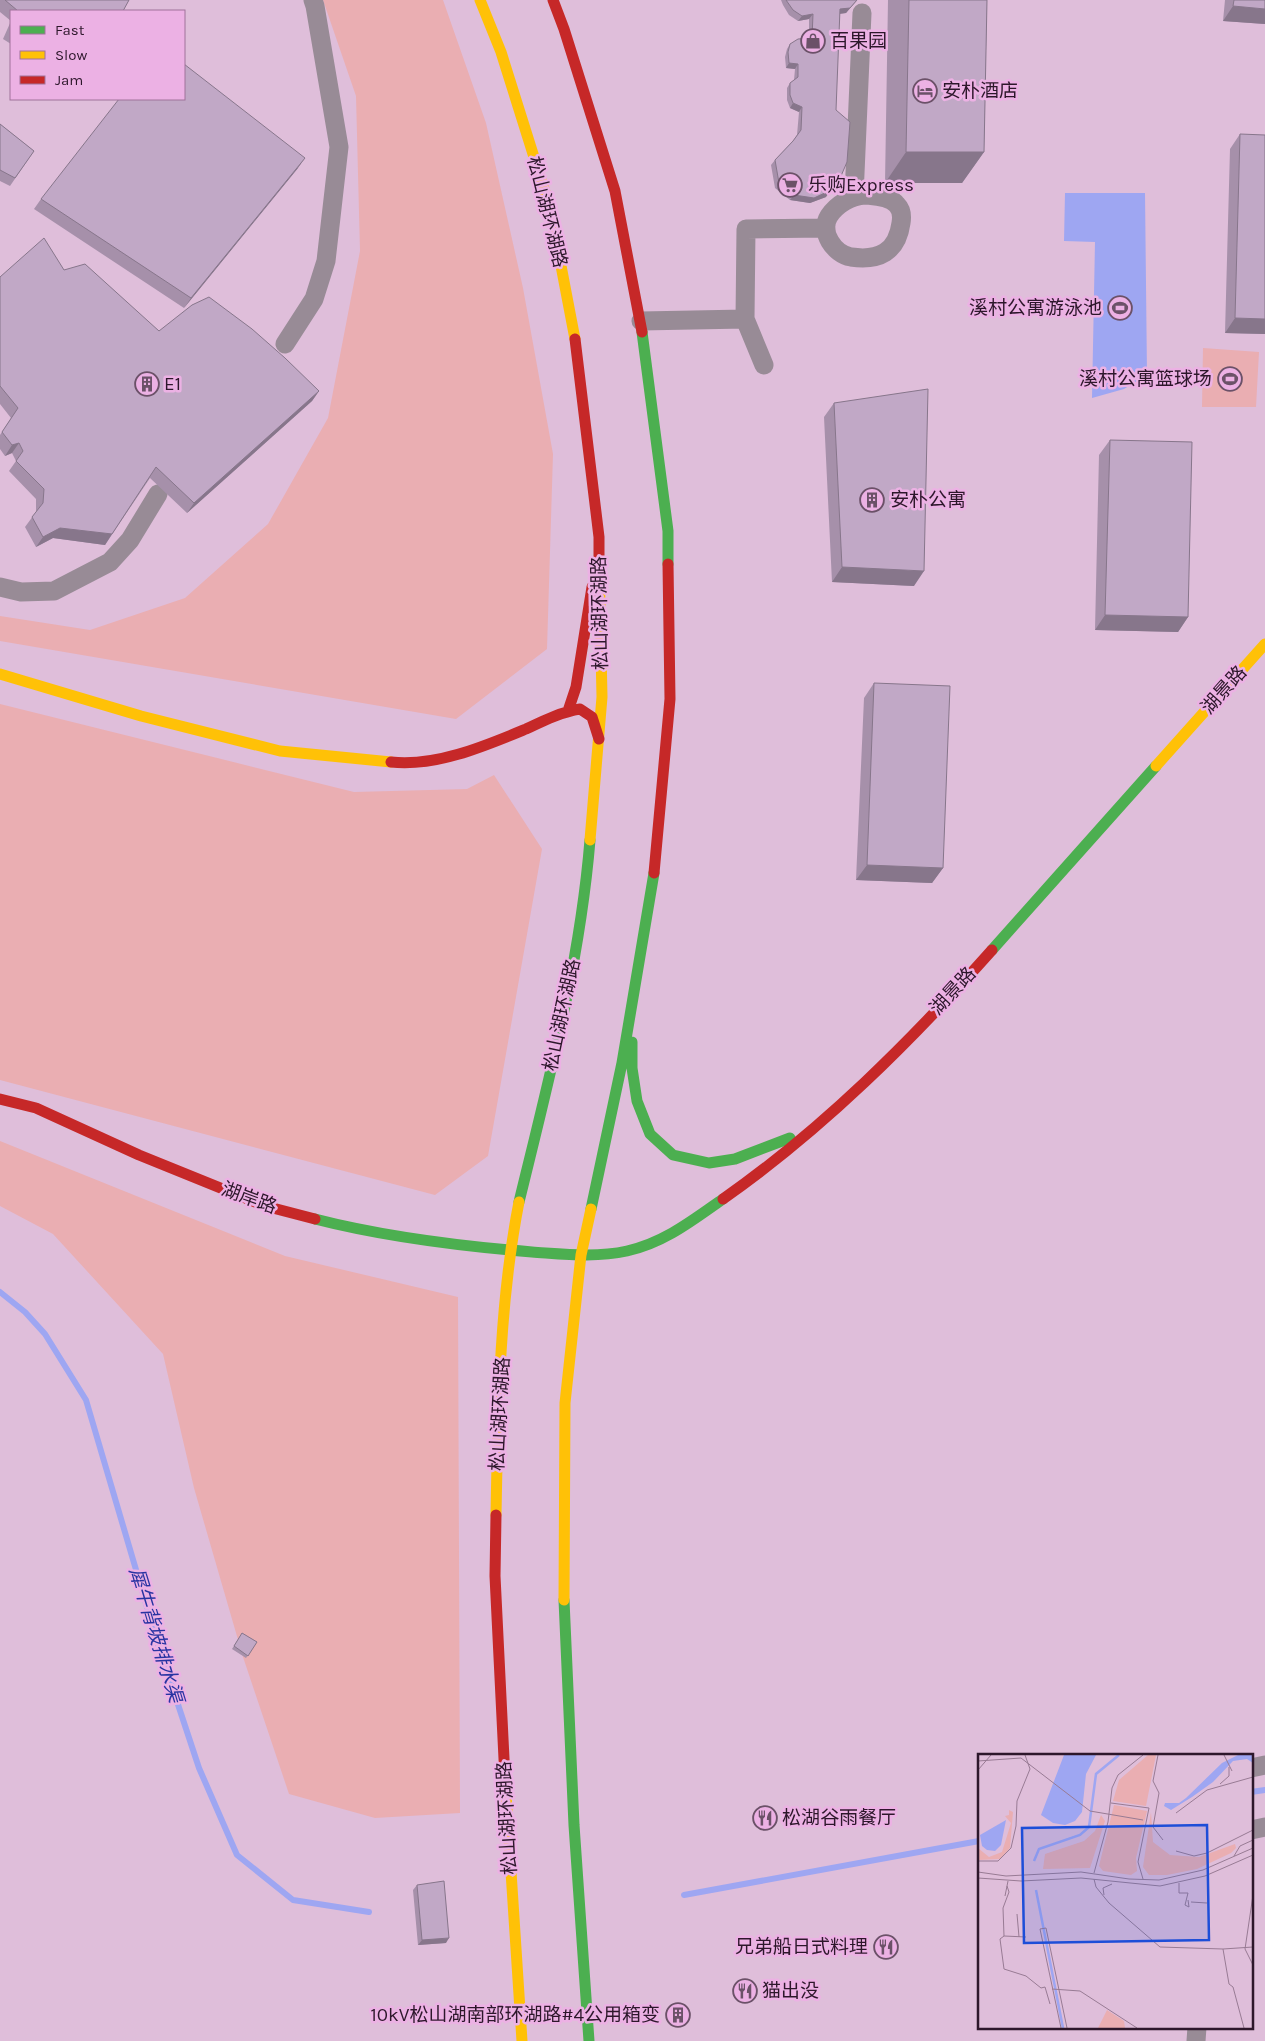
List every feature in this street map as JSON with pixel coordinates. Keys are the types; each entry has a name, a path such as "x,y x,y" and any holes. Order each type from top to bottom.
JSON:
{"main road":[{"name":"松山湖环湖路","path":"480,0 501,52 550,208 578,354 599,537 602,697 588,866 572,968 556,1049 519,1203 511,1250 498,1398 496,1576 507,1829 522,2041"},
{"path":"553,0 616,191 641,321 668,531 670,699 654,875 622,1063 581,1255 565,1403 563,1575 574,1825 589,2041"},
{"path":"568,711 576,687 599,537"},
{"name":"湖景路","path":"581,1255 627,1251 668,1237 757,1175 845,1100 948,999 1265,644"},
{"path":"0,674 141,716 280,751 398,763 447,758 502,739 568,711 580,709 592,717 598,739"},
{"path":"632,1004 632,1068 637,1101 650,1134 673,1155 709,1163 735,1159 807,1132"},
{"name":"湖岸路","path":"0,1099 36,1108 139,1155 265,1206 335,1224 415,1239 511,1250 581,1255"}],"street":[{"path":"285,344 314,299 326,261 339,147 316,6 313,0"},
{"path":"563,0 564,29"},
{"path":"854,196 862,13"},
{"path":"854,196 887,198 898,205 902,216 895,244 889,251 876,256 850,257 840,253 830,243 826,228 828,217 844,201 854,196"},
{"path":"764,365 745,320 746,229 826,228"},
{"path":"641,321 745,320"},
{"path":"0,587 21,592 54,590 110,562 130,540 158,494"},
{"path":"1252,1768 1265,1765"},
{"path":"1252,1830 1265,1827"},
{"path":"1196,2028 1196,2041"}],"shaded area":[{"path":"323,0 443,0 486,123 523,288 553,454 547,649 456,719 0,641 0,616 90,630 185,598 268,524 328,418 360,251 356,96"},
{"name":"溪村公寓篮球场","path":"1203,348 1259,352 1256,407 1202,407"},
{"path":"0,704 354,792 467,789 494,775 542,849 488,1156 435,1195 0,1080"},
{"path":"0,1141 285,1256 458,1297 460,1813 375,1818 289,1794 243,1657 194,1488 163,1354 53,1234 0,1206"}],"water":[{"name":"溪村公寓游泳池","path":"1065,193 1145,193 1147,375 1124,389 1092,398 1095,242 1064,241"}],"building":[{"path":"5,0 129,0 124,10 17,10"},
{"path":"786,0 857,0 850,8 840,9 836,110 850,122 847,162 841,176 829,191 814,198 794,195 779,183 775,160 801,130 802,107 793,103 790,95 790,83 798,77 798,64 789,63 788,52 790,44 798,39 812,38 813,14 802,16 793,10"},
{"name":"安朴酒店","path":"909,0 987,0 984,152 906,152"},
{"path":"1234,0 1265,0 1265,9 1233,6"},
{"path":"185,65 305,158 191,298 41,199 118,100 185,100"},
{"path":"0,124 34,151 15,178 0,170"},
{"path":"1240,134 1265,135 1265,319 1235,318"},
{"name":"E1","path":"44,238 64,270 85,264 159,331 192,305 209,297 252,329 319,391 194,503 156,467 112,534 60,528 43,537 32,517 43,503 44,489 16,461 23,451 19,443 12,445 2,432 18,408 0,386 0,277"},
{"name":"安朴公寓","path":"928,389 924,571 842,567 834,403"},
{"path":"1110,440 1192,442 1188,617 1105,615"},
{"path":"874,683 950,686 943,868 867,865"},
{"path":"242,1633 257,1642 248,1656 234,1646"},
{"path":"444,1881 449,1938 422,1940 417,1885"},
{"path":"683,2005 684,2020 677,2020 676,2006"}],"waterway":[{"name":"犀牛背坡排水渠","path":"0,1292 25,1312 45,1334 86,1400 157,1641 199,1768 237,1855 293,1900 369,1912"},
{"path":"1252,1792 1265,1790"},
{"path":"684,1895 978,1841"}],"traffic: fast":[{"path":"642,332 668,531 668,564"},
{"path":"992,950 1156,766"},
{"path":"519,1202 552,1068 571,977 579,932 590,840"},
{"path":"591,1209 622,1063 654,873"},
{"path":"632,1042 632,1068 637,1101 650,1134 673,1155 709,1163 735,1159 790,1138"},
{"path":"315,1219 368,1231 450,1244 556,1254 603,1254 627,1251 666,1237 723,1199"},
{"path":"564,1600 574,1825 589,2041"}],"traffic: slow":[{"path":"480,0 501,52 550,208 575,339"},
{"path":"590,840 602,697 599,559"},
{"path":"1156,766 1265,644"},
{"path":"0,674 141,716 280,751 391,762"},
{"path":"496,1515 503,1318 512,1240 519,1202"},
{"path":"564,1600 565,1403 581,1255 591,1209"},
{"path":"505,1779 522,2041"}],"traffic: jam":[{"path":"553,0 564,29 615,191 642,332"},
{"path":"575,339 599,537 599,559"},
{"path":"654,873 670,699 668,564"},
{"path":"568,711 576,687 592,587"},
{"path":"391,762 408,763 460,754 559,715 580,709 592,717 599,739"},
{"path":"723,1199 796,1143 865,1082 930,1017 992,950"},
{"path":"0,1099 36,1108 139,1155 265,1206 315,1219"},
{"path":"496,1515 495,1576 505,1779"}],"place":[{"name":"百果园","path":"813,41"},
{"name":"安朴酒店","path":"925,91"},
{"name":"乐购Express","path":"790,185"},
{"name":"溪村公寓游泳池","path":"1120,308"},
{"name":"溪村公寓篮球场","path":"1230,379"},
{"name":"E1","path":"147,384"},
{"name":"安朴公寓","path":"872,500"},
{"name":"松湖谷雨餐厅","path":"765,1818"},
{"name":"兄弟船日式料理","path":"886,1947"},
{"name":"猫出没","path":"745,1991"},
{"name":"10kV松山湖南部环湖路#4公用箱变","path":"678,2015"}]}
